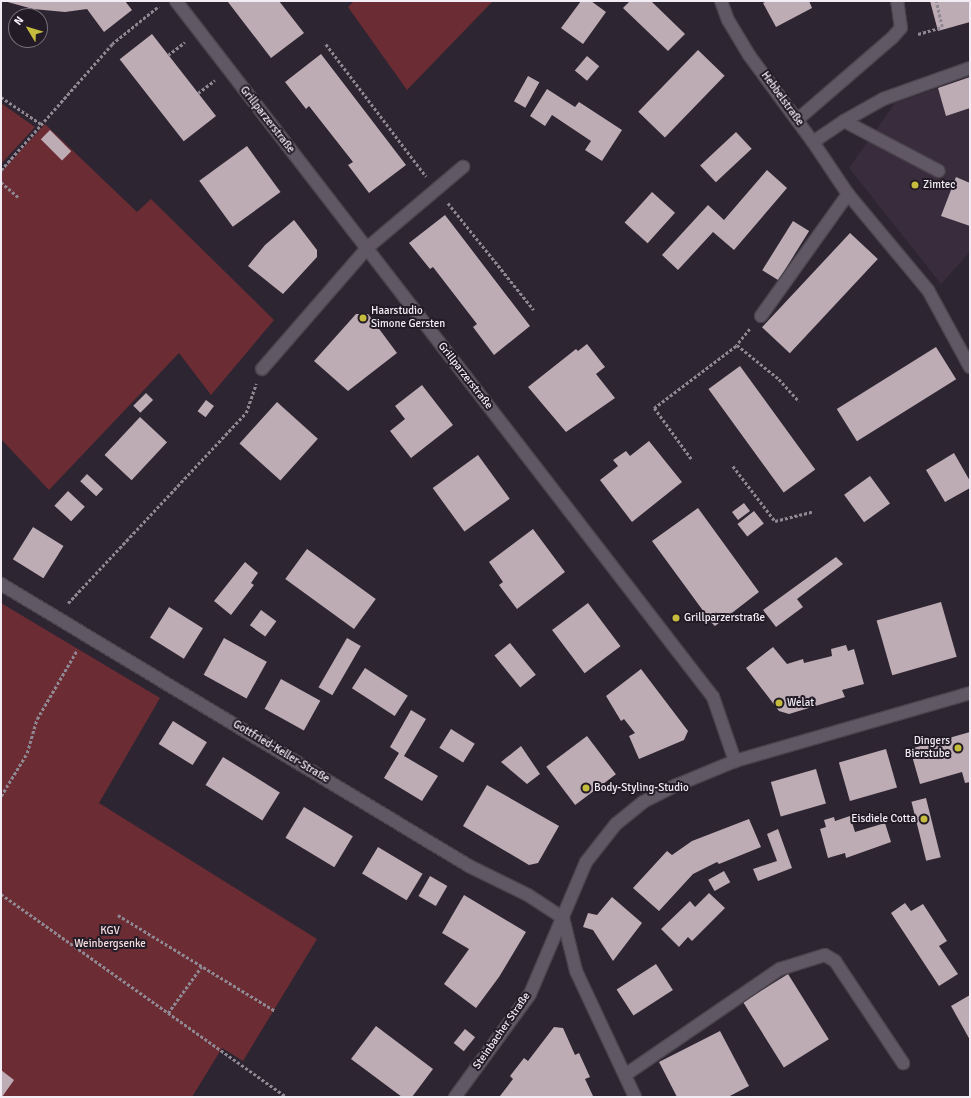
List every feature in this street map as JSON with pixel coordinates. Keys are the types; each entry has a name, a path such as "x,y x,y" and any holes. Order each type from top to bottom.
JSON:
{"street":[{"name":"Grillparzerstraße","path":"176,1 713,697 735,761"},
{"name":"Hebbelstraße","path":"721,1 728,20 749,54 813,142 848,194 928,290 970,367"},
{"path":"797,120 892,38 901,28 898,1"},
{"path":"813,142 844,121 883,99 970,68"},
{"path":"844,121 939,171"},
{"path":"262,369 367,248 463,167"},
{"path":"761,316 848,194"},
{"name":"Gottfried-Keller-Straße","path":"1,584 465,863 528,895 563,918"},
{"name":"Steinbacher Straße","path":"455,1097 530,994 563,918 580,872 616,824 644,802 677,785 735,761 970,694"},
{"path":"563,918 576,971 635,1097"},
{"path":"625,1075 780,969 825,955 835,961 903,1063"}],"path":[{"path":"1,170 112,44 166,1"},
{"path":"1,98 41,124"},
{"path":"1,182 18,197"},
{"path":"691,459 654,408 737,345 750,329"},
{"path":"737,345 779,379 799,401"},
{"path":"56,616 246,414 262,369"},
{"path":"733,466 775,521 812,512"},
{"path":"1,796 27,753 37,719 79,648"},
{"path":"1,894 287,1097"},
{"path":"118,916 275,1011"},
{"path":"168,1013 201,966"}],"shaded area":[{"path":"970,77 970,252 941,284 849,168 895,103"}],"green space":[{"path":"354,1 493,1 407,90 348,7"},
{"path":"1,103 35,127 1,164"},
{"path":"45,124 137,212 151,199 274,320 211,395 179,353 49,490 1,439 1,172"},
{"name":"KGV Weinbergsenke","path":"1,603 160,698 99,803 317,939 243,1061 222,1048 192,1097 1,1097"}],"building":[{"path":"4,1 125,1 132,10 104,32 87,9 65,12 48,10 48,8 29,8"},
{"path":"279,1 304,33 271,58 228,2"},
{"path":"581,1 591,1 606,12 583,44 561,28"},
{"path":"630,1 651,1 685,34 668,51 623,8"},
{"path":"767,1 809,1 812,8 776,27 763,3"},
{"path":"930,1 970,1 970,22 938,31"},
{"path":"152,34 216,116 184,141 120,59"},
{"path":"698,50 725,76 665,138 638,112"},
{"path":"321,54 406,165 369,193 348,165 353,162 309,106 306,109 285,82"},
{"path":"587,56 599,66 587,81 575,71"},
{"path":"528,76 539,82 525,108 514,101"},
{"path":"970,77 970,108 946,116 938,88"},
{"path":"547,89 575,107 579,102 622,130 602,161 585,150 591,141 552,115 545,126 530,116"},
{"path":"50,130 71,151 62,160 41,139"},
{"path":"736,132 752,149 716,182 700,165"},
{"path":"247,146 281,192 233,227 199,181"},
{"path":"767,170 787,188 734,250 713,232 678,270 662,255 708,205 724,220"},
{"path":"956,177 970,183 970,226 941,216"},
{"path":"652,192 675,213 648,243 625,222"},
{"path":"445,215 530,326 494,355 473,327 477,324 433,267 430,269 409,243"},
{"path":"294,220 317,250 317,257 283,294 248,266 265,245"},
{"path":"793,221 809,231 778,280 762,270"},
{"path":"850,233 878,259 790,353 762,327"},
{"path":"356,314 368,314 397,353 348,391 314,361"},
{"path":"587,344 605,367 596,374 615,398 566,432 528,387 576,349 578,351"},
{"path":"936,347 956,379 857,441 837,409"},
{"path":"740,366 815,470 784,492 708,389"},
{"path":"422,385 453,425 411,458 390,431 405,419 395,406"},
{"path":"146,393 153,400 140,413 133,406"},
{"path":"206,400 214,406 206,417 198,411"},
{"path":"277,402 318,439 280,480 240,444"},
{"path":"140,417 167,442 132,480 105,455"},
{"path":"649,441 682,482 632,522 600,480 618,466 613,460 626,451 630,456"},
{"path":"954,453 970,481 970,488 945,502 926,470"},
{"path":"478,455 510,499 464,532 433,488"},
{"path":"87,474 103,489 96,496 80,481"},
{"path":"870,476 890,504 864,522 844,495"},
{"path":"68,491 85,507 71,521 54,506"},
{"path":"744,503 750,511 738,520 732,512"},
{"path":"698,508 759,592 715,626 702,614 704,612 652,541"},
{"path":"754,511 764,524 747,537 737,524"},
{"path":"33,527 64,546 43,578 13,559"},
{"path":"533,529 565,572 517,609 499,585 503,582 489,562"},
{"path":"307,549 376,599 354,629 285,579"},
{"path":"836,557 843,564 797,599 803,607 776,627 763,610"},
{"path":"245,562 258,573 251,583 254,585 231,615 214,601"},
{"path":"941,602 957,657 892,675 877,620"},
{"path":"588,603 620,646 585,673 552,630"},
{"path":"169,607 203,628 184,659 150,638"},
{"path":"261,610 276,621 265,637 250,625"},
{"path":"224,638 267,662 246,698 204,675"},
{"path":"347,638 361,646 332,695 318,687"},
{"path":"510,643 536,675 520,687 494,656"},
{"path":"846,645 848,651 854,649 864,684 842,690 845,697 789,714 779,711 746,668 773,647 787,664 803,659 804,663 832,656 831,649"},
{"path":"365,668 408,696 395,716 352,688"},
{"path":"641,669 688,731 684,740 639,759 629,736 635,733 624,719 621,721 606,696"},
{"path":"281,679 320,701 304,731 265,709"},
{"path":"411,710 426,719 404,756 438,776 422,801 384,778 399,753 390,747"},
{"path":"173,721 207,742 193,765 159,744"},
{"path":"451,729 475,744 463,762 439,748"},
{"path":"970,732 970,782 965,783 962,772 920,784 910,749"},
{"path":"587,736 616,774 575,805 546,767"},
{"path":"521,746 540,774 527,784 501,762"},
{"path":"886,749 897,787 850,801 839,763"},
{"path":"223,757 280,793 262,820 206,785"},
{"path":"816,769 826,804 781,817 771,782"},
{"path":"487,785 559,826 538,863 529,865 463,826"},
{"name":"Eisdiele Cotta","path":"926,798 941,857 926,861 911,802"},
{"path":"304,807 353,836 334,867 285,838"},
{"path":"850,816 855,832 885,823 891,842 846,858 845,853 828,858 820,829 826,827 824,820 834,817 835,821"},
{"path":"749,819 761,847 719,864 717,862 693,874 659,911 633,888 667,851 672,855 692,841"},
{"path":"778,829 792,868 758,881 753,869 777,861 767,834"},
{"path":"378,847 423,874 407,900 362,874"},
{"path":"724,871 730,882 715,891 708,880"},
{"path":"430,876 447,886 436,906 418,896"},
{"path":"709,893 725,908 692,941 688,937 679,947 661,929 690,901 695,907"},
{"path":"464,895 526,932 499,977 476,1008 444,984 469,949 442,933"},
{"path":"612,897 642,923 613,961 593,930 583,927 588,913 597,915"},
{"path":"905,903 911,911 923,904 947,941 939,946 958,974 939,986 891,913"},
{"path":"656,964 673,990 633,1016 617,990"},
{"path":"788,974 829,1039 784,1067 743,1002"},
{"path":"970,995 970,1040 951,1006"},
{"path":"376,1026 433,1069 412,1097 402,1097 351,1059"},
{"path":"554,1027 563,1028 575,1055 579,1053 590,1077 585,1079 593,1096 500,1096 513,1079 510,1076 524,1058 528,1061"},
{"path":"465,1029 475,1037 464,1051 454,1043"},
{"path":"720,1031 749,1086 728,1097 677,1097 659,1062"},
{"path":"1,1070 14,1080 2,1097 1,1097"}],"place":[{"name":"Zimtec","path":"915,185"},
{"name":"Haarstudio Simone Gersten","path":"363,318"},
{"name":"Grillparzerstraße","path":"676,618"},
{"name":"Welat","path":"779,703"},
{"name":"Dingers Bierstube","path":"958,748"},
{"name":"Body-Styling-Studio","path":"586,788"},
{"name":"Eisdiele Cotta","path":"924,819"}]}
